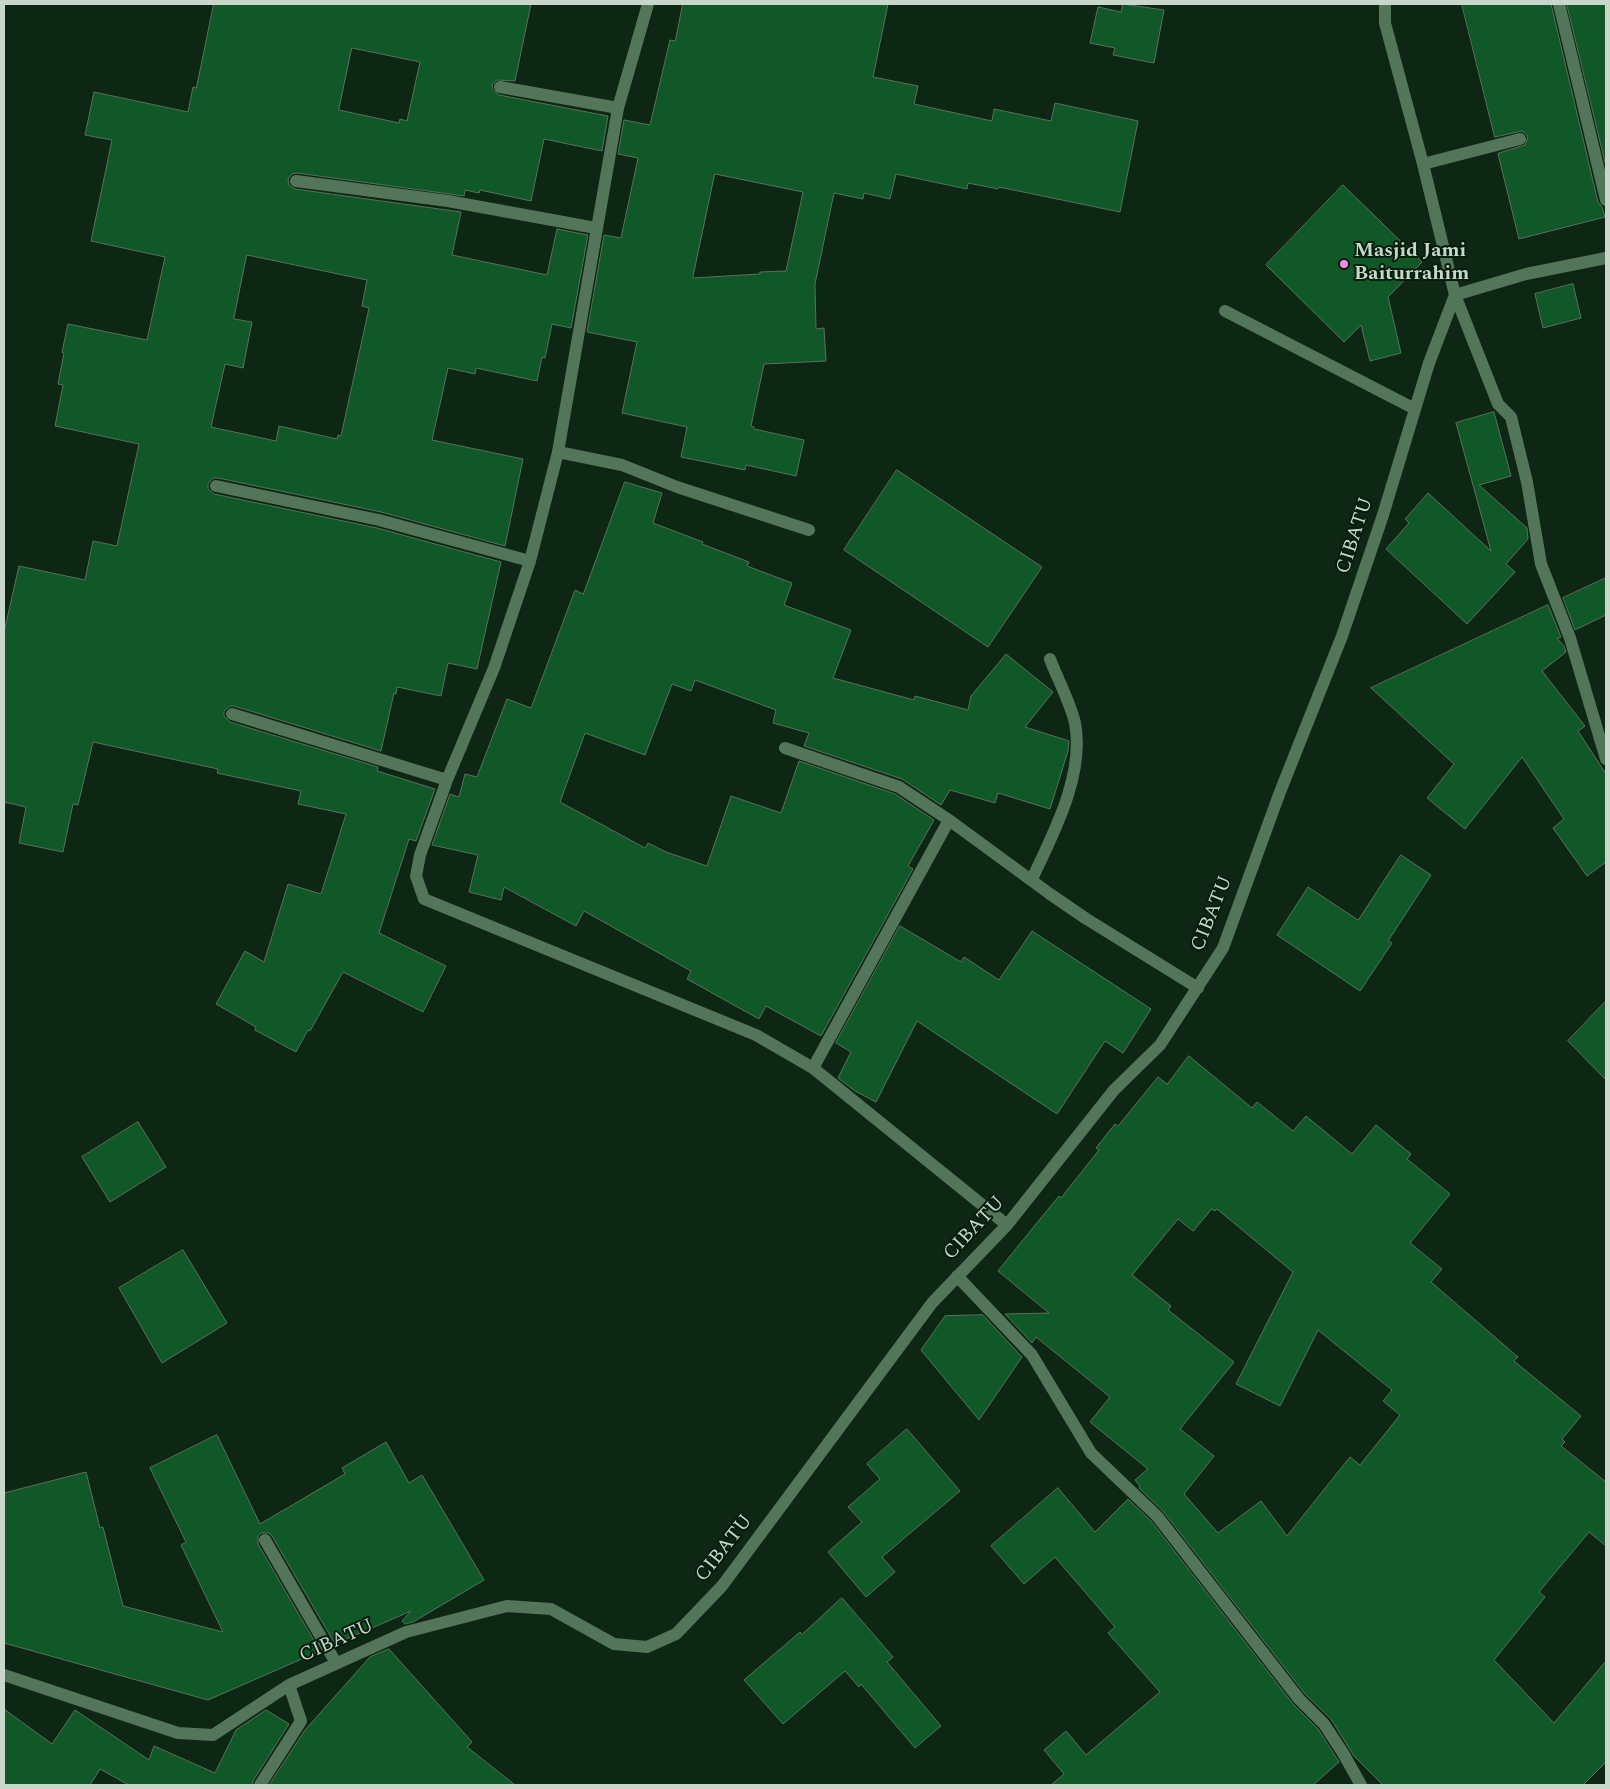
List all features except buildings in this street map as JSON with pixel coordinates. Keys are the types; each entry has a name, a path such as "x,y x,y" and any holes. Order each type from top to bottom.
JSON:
{"street":[{"path":"648,4 618,108 558,452 530,561 494,668 447,780 420,855 416,876 424,899 756,1035 813,1068 1007,1224"},
{"path":"1385,4 1385,23 1423,164 1455,295 1498,404 1511,416 1527,482 1541,564 1570,638 1606,758"},
{"path":"1559,4 1606,200"},
{"path":"500,87 618,108"},
{"path":"1423,164 1520,139"},
{"path":"296,181 448,201 596,228"},
{"path":"1455,295 1526,274 1606,258"},
{"name":"CIBATU","path":"4,1675 178,1733 213,1735 289,1685 406,1632 507,1606 552,1609 614,1644 646,1648 676,1634 722,1586 932,1303 1007,1224 1114,1090 1160,1045 1223,948 1280,792 1342,636 1383,516 1429,363 1455,295"},
{"path":"1225,312 1415,409"},
{"path":"558,452 622,465 677,487 808,530"},
{"path":"216,486 379,520 530,561"},
{"path":"1032,880 1057,825 1070,785 1078,750 1074,723 1050,659"},
{"path":"232,714 447,780"},
{"path":"785,748 899,787 949,820 1085,918 1198,988"},
{"path":"813,1068 949,820"},
{"path":"957,1276 1032,1355 1091,1453 1157,1516 1299,1699 1324,1724 1361,1785"},
{"path":"265,1540 336,1664"},
{"path":"260,1785 302,1721 289,1685"}],"place":[{"name":"Masjid Jami Baiturrahim","path":"1344,264"}]}
